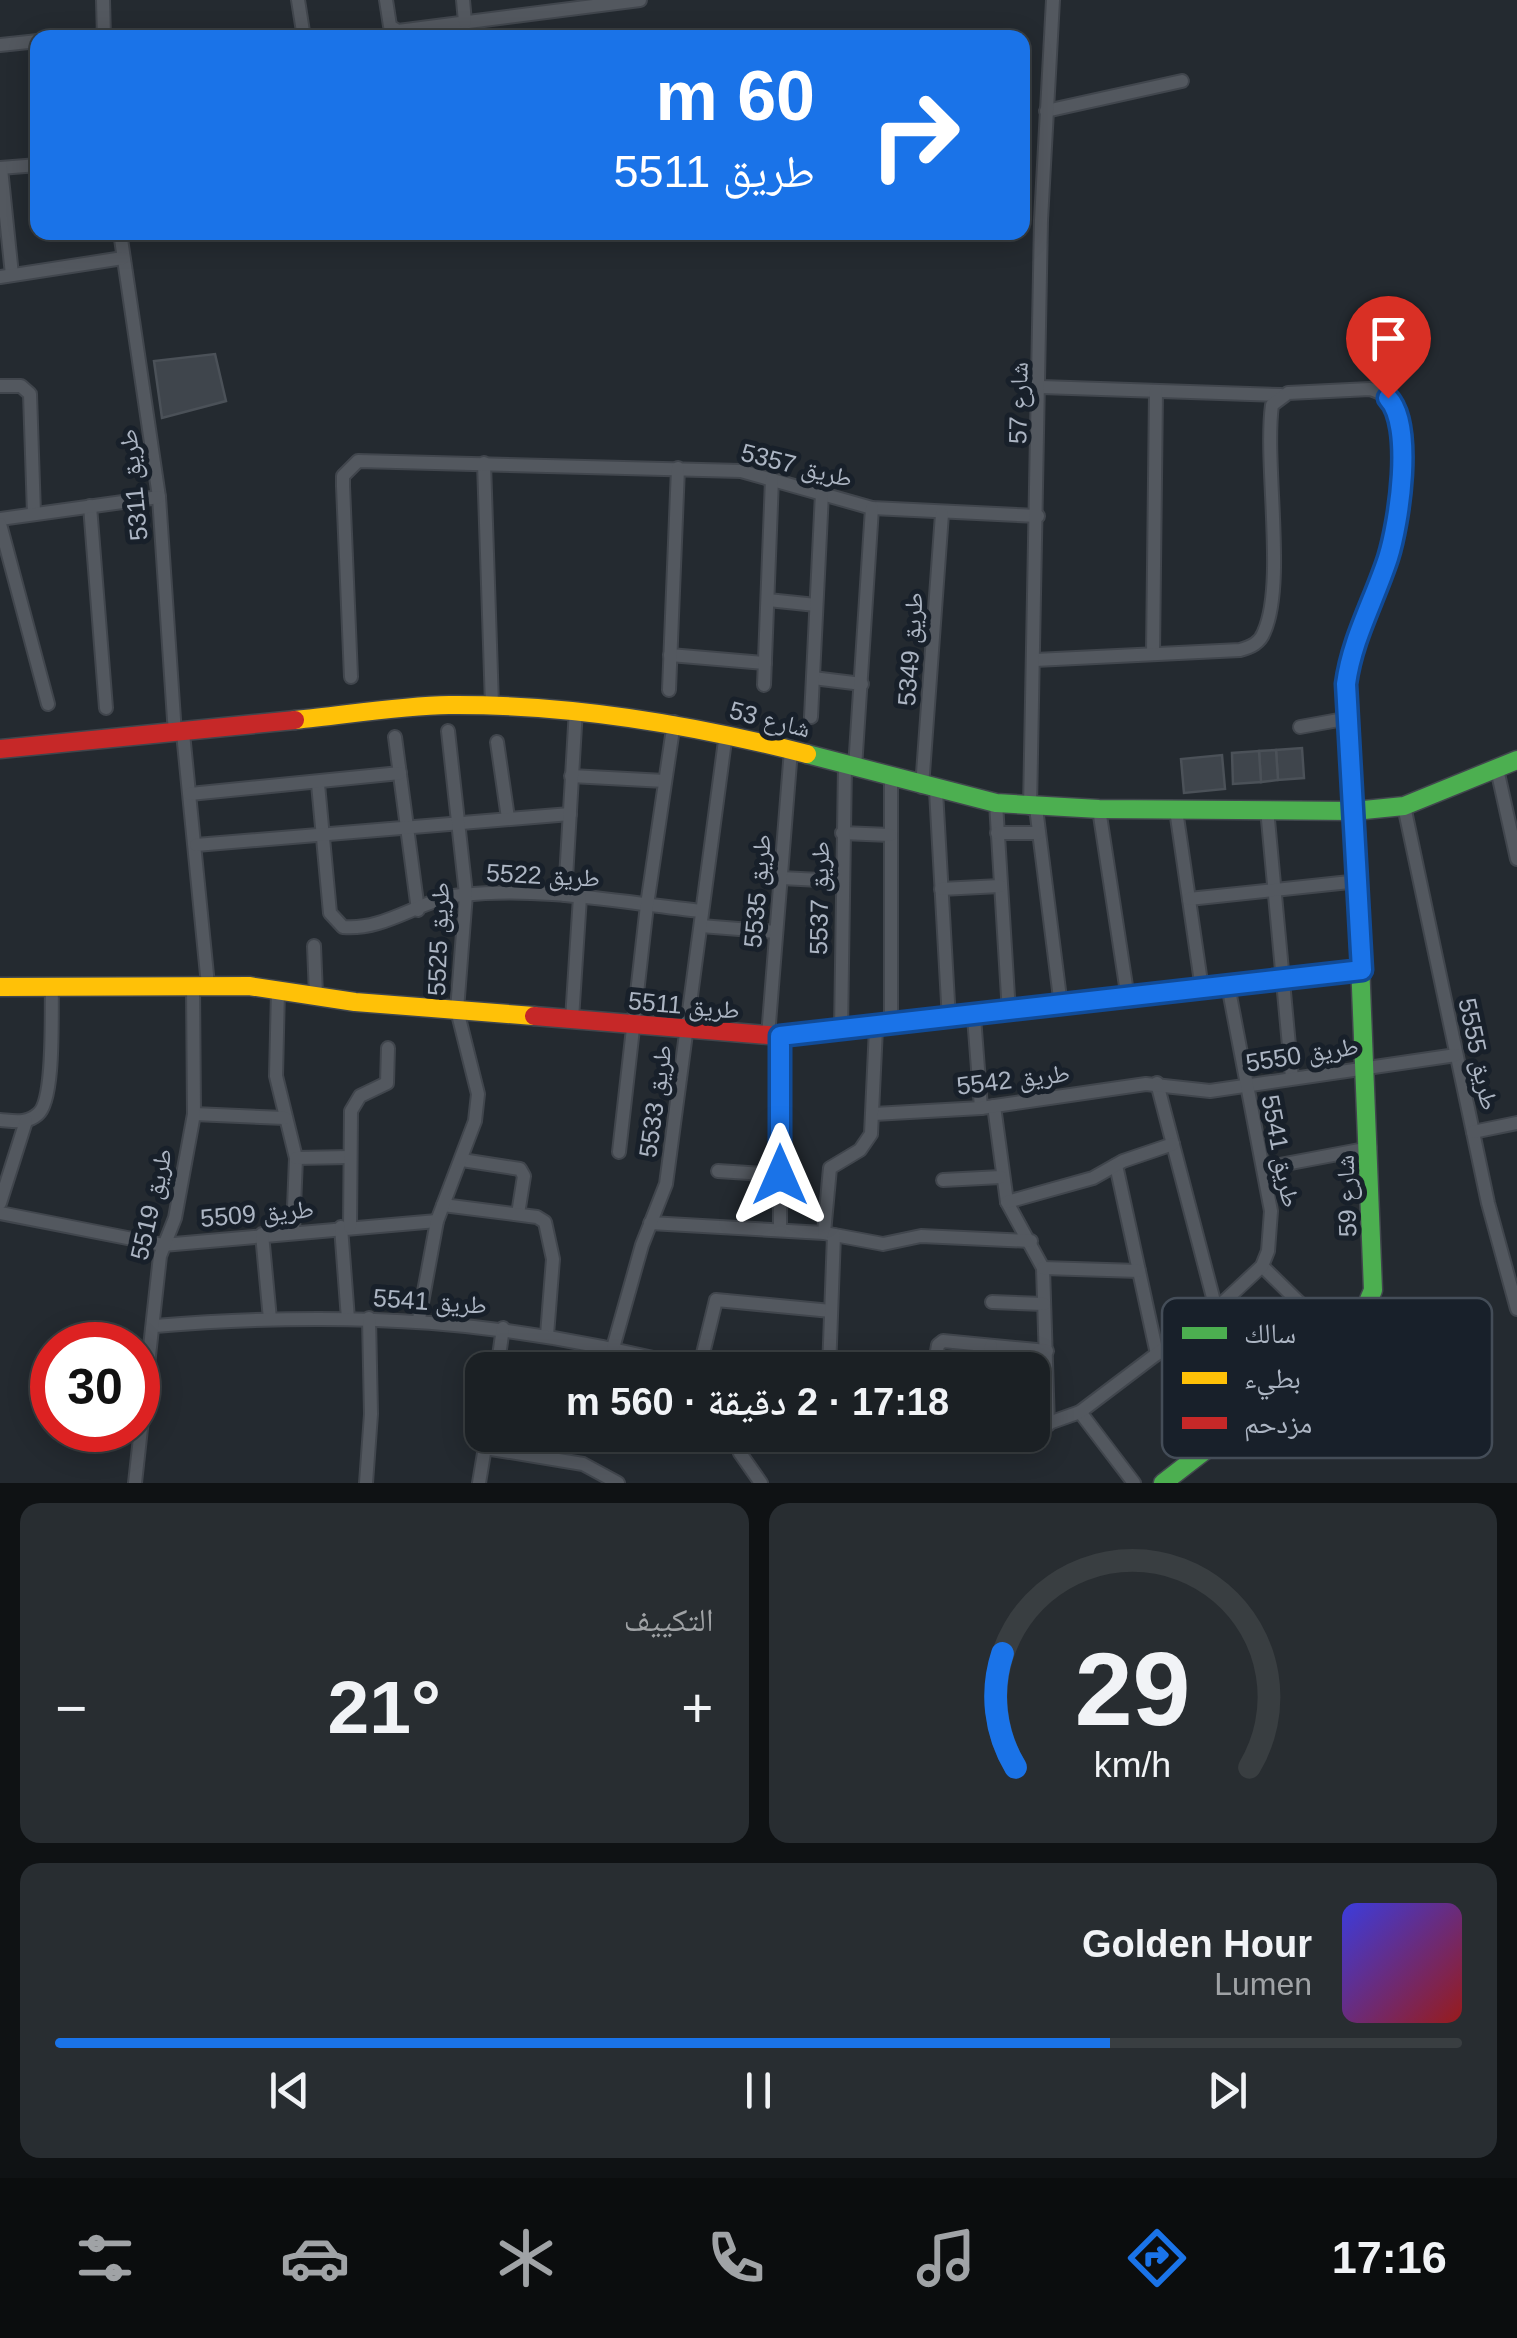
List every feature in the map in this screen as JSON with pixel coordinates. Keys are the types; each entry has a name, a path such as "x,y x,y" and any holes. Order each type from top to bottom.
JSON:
{"street":[{"path":"103,0 104,30"},
{"path":"298,0 303,30"},
{"path":"386,0 392,29 640,0"},
{"path":"463,0 465,22"},
{"name":"شارع 57","path":"1053,0 1041,220 1033,808 1062,1006"},
{"path":"0,45 30,43"},
{"path":"1046,111 1182,81"},
{"path":"30,166 1,168 6,276 123,258"},
{"name":"طريق 5311","path":"121,240 158,497 179,734"},
{"path":"0,386 21,386 30,394 34,514"},
{"path":"1041,387 1281,395 1370,389 1392,401 1398,412 1401,462 1394,525 1388,556 1348,664 1344,719 1354,810"},
{"path":"1153,654 1156,392"},
{"path":"1035,660 1240,650 1263,636 1272,577 1271,412 1281,395"},
{"name":"طريق 5357","path":"352,678 343,486 349,467 368,460 741,471 872,508 1038,516"},
{"path":"484,463 492,705"},
{"path":"669,690 678,468"},
{"path":"764,685 772,479"},
{"path":"811,717 822,493"},
{"path":"48,704 0,522 158,497"},
{"path":"90,506 106,708"},
{"name":"طريق 5537","path":"840,1031 842,833 862,684 872,508"},
{"name":"طريق 5349","path":"929,789 942,514"},
{"path":"768,600 816,605"},
{"path":"670,655 765,662"},
{"path":"813,678 862,684"},
{"name":"شارع 53","path":"0,748 179,734 396,709 492,705 576,709 726,733 996,804 1176,810 1354,810 1404,806 1517,760"},
{"path":"565,895 576,709"},
{"path":"1300,728 1344,719"},
{"path":"619,1152 646,905 674,722"},
{"name":"طريق 5525","path":"418,1319 437,1222 462,1160 478,1094 472,1056 457,1010 466,894 448,731"},
{"name":"طريق 5533","path":"613,1348 650,1223 666,1184 726,733"},
{"name":"طريق 5519","path":"155,1322 164,1245 175,1218 194,1114 201,985 196,845 179,734"},
{"path":"396,737 418,910"},
{"path":"497,742 508,818"},
{"name":"طريق 5535","path":"780,1230 774,1036 776,932 791,750"},
{"path":"1497,769 1517,859"},
{"path":"190,794 400,773"},
{"path":"571,776 665,781"},
{"path":"830,1352 830,1168 867,1143 884,1027 890,779"},
{"path":"318,784 323,836"},
{"path":"929,789 941,890 949,1020"},
{"path":"996,804 1009,1013"},
{"name":"طريق 5555","path":"1404,806 1473,1132 1517,1309"},
{"path":"1100,809 1128,1000"},
{"path":"1267,809 1292,1078"},
{"path":"1176,810 1202,988"},
{"name":"شارع 59","path":"1354,810 1370,1148 1372,1290 1369,1298"},
{"path":"196,845 570,814"},
{"path":"842,833 890,835"},
{"path":"997,833 1039,834"},
{"name":"طريق 5522","path":"323,836 330,913 343,927 356,928 466,894 565,895 646,905 776,932"},
{"path":"781,878 840,881"},
{"path":"1189,899 1359,882"},
{"path":"941,890 1000,886"},
{"path":"572,1019 580,897"},
{"path":"314,946 316,995"},
{"name":"طريق 5511","path":"0,987 201,985 634,1027 774,1036 1128,1000 1362,970"},
{"name":"طريق 5541","path":"1228,985 1272,1228 1262,1266"},
{"path":"0,1120 26,1121 43,1110 47,1100 52,988"},
{"path":"278,990 276,1065 296,1158 293,1232"},
{"path":"938,1352 940,1342 1046,1351 1043,1268 1007,1202 987,1107 974,1017"},
{"path":"345,1227 351,1110 360,1096 386,1083 388,1048"},
{"name":"طريق 5550","path":"1157,1083 1198,1092 1456,1054"},
{"path":"1157,1083 1213,1298"},
{"name":"طريق 5542","path":"874,1114 987,1107 1157,1083"},
{"path":"194,1114 285,1118"},
{"path":"0,1203 26,1121"},
{"path":"1473,1132 1517,1122"},
{"path":"1007,1202 1093,1178 1173,1144"},
{"path":"1264,1168 1370,1148"},
{"path":"296,1158 350,1157"},
{"path":"462,1160 520,1169 524,1176 518,1214"},
{"path":"1116,1165 1157,1354"},
{"path":"718,1171 780,1175"},
{"path":"943,1180 1001,1177"},
{"path":"443,1204 518,1214 545,1222 553,1243 547,1336"},
{"name":"طريق 5509","path":"0,1213 164,1245 437,1222"},
{"path":"650,1223 829,1234 882,1244 921,1236 1031,1241"},
{"name":"طريق 5509","path":"345,1227 348,1319"},
{"path":"262,1234 270,1319"},
{"path":"1228,1298 1262,1266 1295,1298"},
{"path":"1043,1268 1139,1270"},
{"name":"طريق 5541","path":"703,1352 716,1300 831,1310"},
{"path":"992,1302 1044,1304"},
{"path":"366,1483 371,1414 369,1318"},
{"name":"طريق 5541","path":"160,1326 270,1319 418,1319 503,1328 629,1352"},
{"path":"500,1352 503,1328"},
{"path":"990,1352 991,1346"},
{"path":"1050,1425 1080,1412 1162,1350"},
{"path":"1080,1412 1134,1483"},
{"name":"طريق 5519","path":"135,1483 139,1452"},
{"path":"479,1483 484,1452"},
{"path":"532,1452 583,1464 618,1483"},
{"path":"740,1452 762,1483"},
{"name":"شارع 59","path":"1163,1483 1195,1458"}],"building":[{"path":"215,354 226,401 162,418 154,361"},
{"path":"1302,748 1304,778 1278,780 1276,750"},
{"path":"1276,750 1278,780 1261,782 1259,751"},
{"path":"1259,751 1261,782 1233,784 1232,753"},
{"path":"1222,755 1225,789 1184,793 1181,759"}],"traffic: fast":[{"path":"807,754 996,803 1099,809 1354,811 1404,806 1517,760"},
{"path":"1354,811 1373,1290 1370,1298"},
{"path":"1163,1483 1195,1458"}],"traffic: slow":[{"path":"295,720 430,706 540,708 674,725 807,754"},
{"path":"854,1027 1363,969"},
{"path":"0,987 249,986 355,1002 534,1016"}],"traffic: jam":[{"path":"0,749 295,720"},
{"path":"534,1016 780,1036 854,1027"}],"route":[{"path":"780,1175 780,1036 891,1027 1362,970 1354,810 1344,719 1348,664 1388,556 1399,494 1401,430 1398,412 1388,398"}]}
